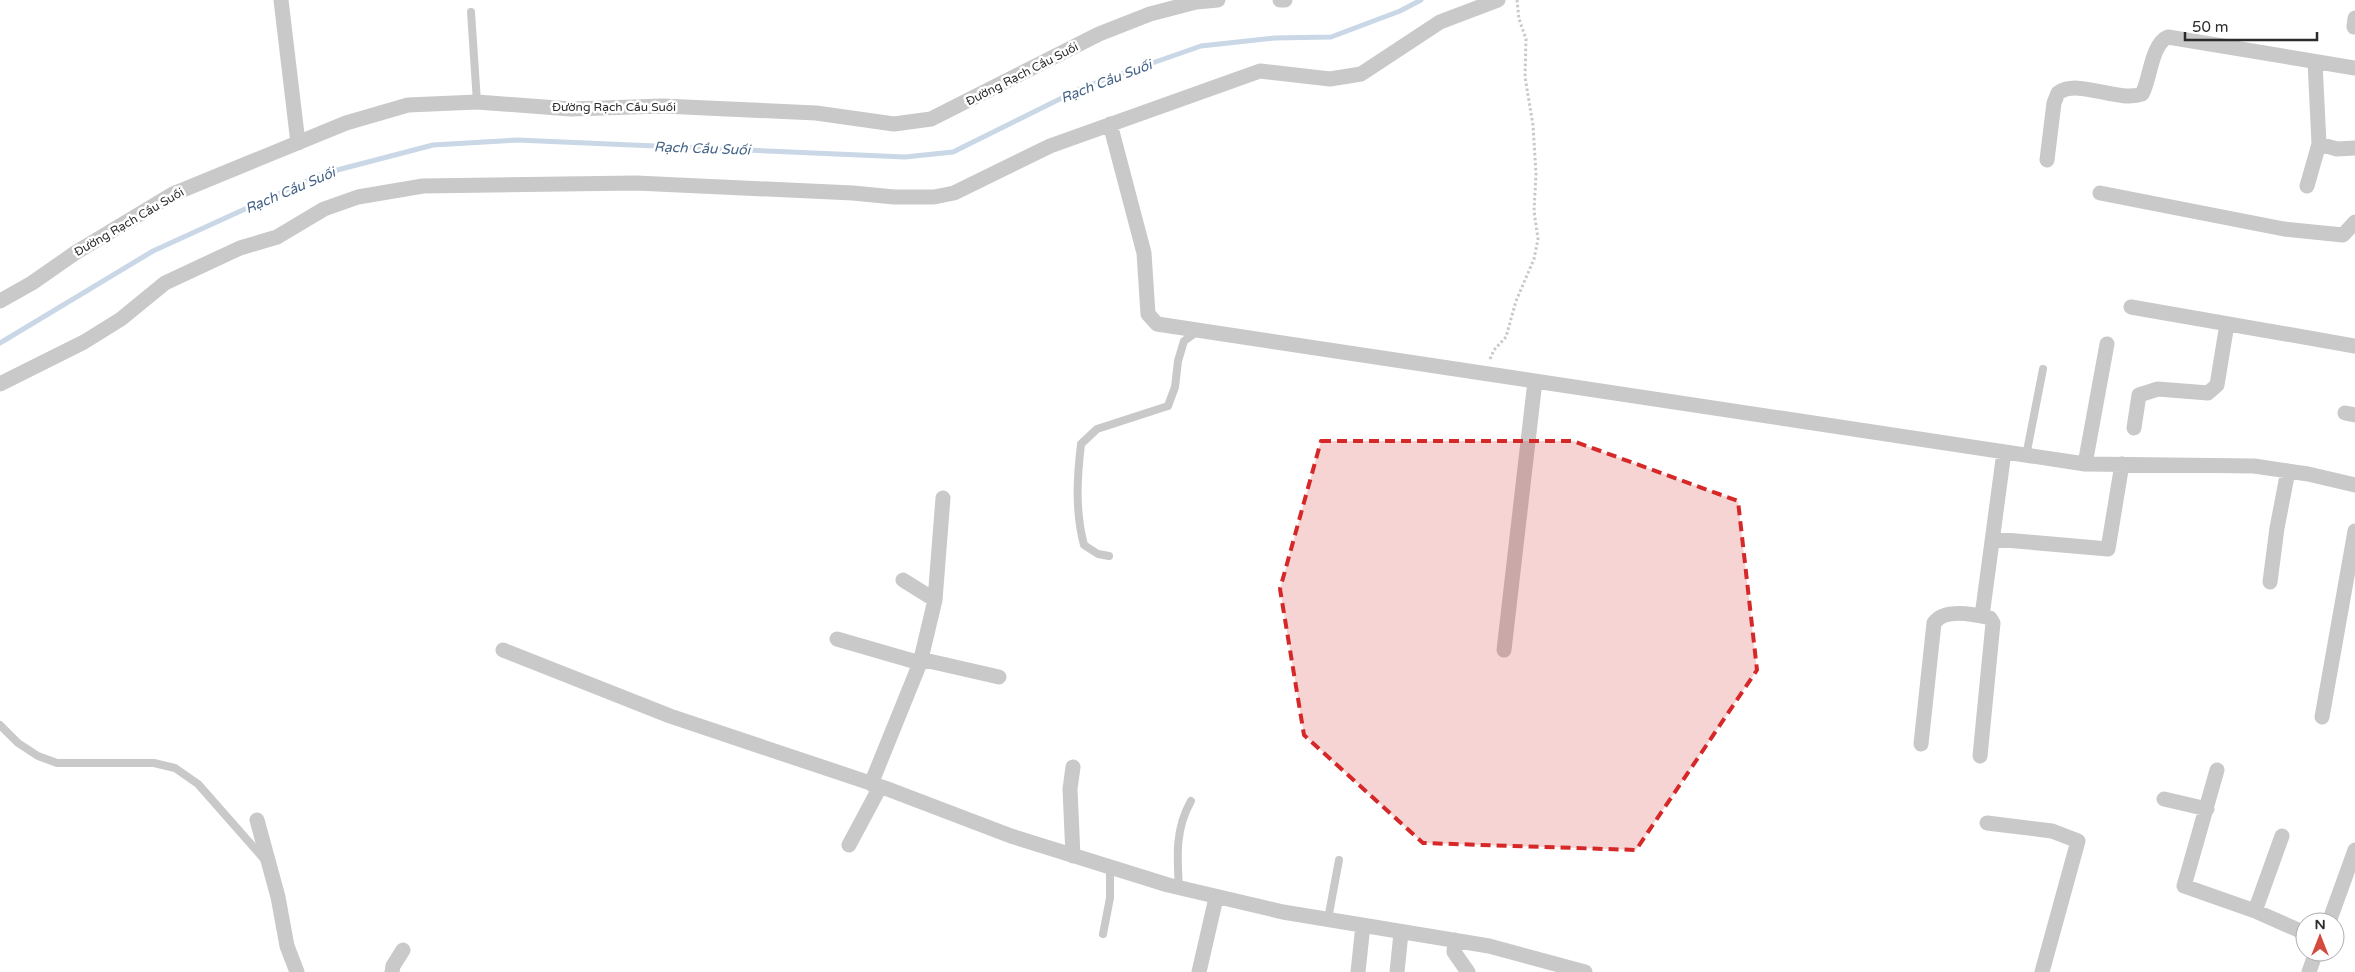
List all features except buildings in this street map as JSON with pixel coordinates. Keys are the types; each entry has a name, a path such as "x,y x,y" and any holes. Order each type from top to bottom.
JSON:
{"street":[{"path":"281,0 298,143"},
{"name":"Đường Rạch Cầu Suối","path":"0,302 173,194 346,123 408,106 477,102 572,109 663,106 816,112 894,124 931,119 1099,34 1150,14 1196,1 1218,0"},
{"path":"1280,0 1285,0"},
{"path":"0,384 84,342 121,318 165,283 240,248 277,237 324,209 358,197 423,186 636,183 853,193 894,197 934,197 954,193 1050,146 1260,72 1330,79 1361,74 1440,22 1498,0"},
{"path":"2047,160 2054,104 2058,93 2068,88 2128,96 2142,94 2154,58 2162,42 2168,37 2198,40 2355,68"},
{"path":"2307,186 2319,144 2315,62"},
{"path":"1110,124 1144,253 1148,314 1157,324 2084,464 2214,464 2254,466 2355,485"},
{"path":"2319,144 2337,149 2355,148"},
{"path":"2100,193 2284,229 2343,235 2355,222"},
{"path":"2131,306 2355,346"},
{"path":"2134,428 2139,395 2158,389 2208,393 2217,385 2227,324"},
{"path":"2084,464 2107,344"},
{"path":"1504,650 1535,381"},
{"path":"1982,616 2004,452"},
{"path":"1993,539 2108,549 2122,464"},
{"path":"2270,582 2277,528 2288,471"},
{"path":"849,845 875,785 920,661 935,600 943,498"},
{"path":"2322,717 2355,531"},
{"path":"903,580 935,600"},
{"path":"1922,744 1934,623 1938,617 1946,614 1982,616 1990,618 1993,623 1980,756"},
{"path":"837,639 920,661 998,677"},
{"path":"503,650 670,716 875,785 1011,836 1179,888 1216,898 1401,933 1489,946 1585,972"},
{"path":"1072,767 1070,789 1073,856"},
{"path":"2217,770 2184,886 2255,911 2295,929"},
{"path":"2164,799 2207,810"},
{"path":"257,820 287,946 297,972"},
{"path":"1987,823 2052,832 2078,841 2042,972"},
{"path":"2255,911 2282,836"},
{"path":"2333,912 2355,850"},
{"path":"1199,972 1216,898"},
{"path":"1358,972 1363,925"},
{"path":"1397,972 1401,933"},
{"path":"1455,940 1454,952 1468,972"},
{"path":"392,972 393,966 404,950"}],"lane":[{"path":"471,12 477,102"},
{"path":"1108,556 1098,554 1084,545 1078,520 1078,473 1081,444 1097,430 1168,406 1175,387 1178,361 1184,340 1199,330"},
{"path":"2026,456 2043,369"},
{"path":"0,725 18,743 38,756 57,763 154,763 175,768 198,784 269,864"},
{"path":"1179,888 1178,832 1183,814 1191,801"},
{"path":"1328,919 1340,860"},
{"path":"1103,934 1110,898 1110,867"}],"path":[{"path":"1485,373 1494,350 1506,337 1516,301 1534,259 1538,239 1534,211 1536,174 1533,126 1525,77 1526,39 1519,19 1517,0"}],"highlighted area":[{"path":"1321,441 1573,441 1738,501 1757,670 1636,850 1423,843 1304,735 1280,589"}],"waterway":[{"name":"Rạch Cầu Suối","path":"0,343 153,251 322,174 433,145 517,140 905,157 953,152 1084,87 1201,46 1275,38 1331,37 1400,11 1421,0"}]}
